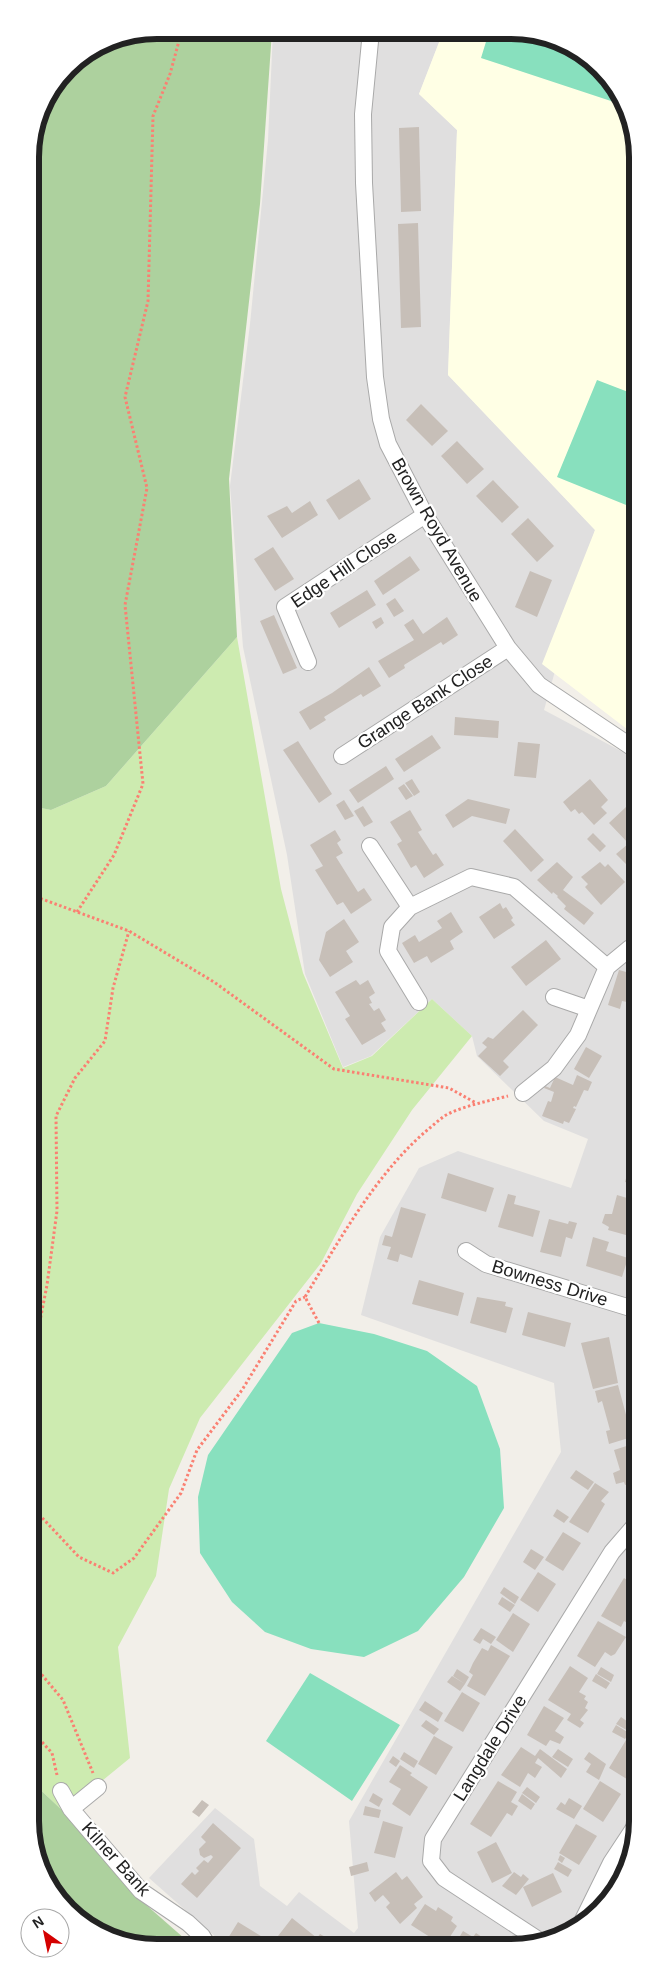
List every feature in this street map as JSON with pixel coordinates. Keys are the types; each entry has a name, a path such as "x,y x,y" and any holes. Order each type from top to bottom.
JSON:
{"street":[{"name":"Brown Royd Avenue","path":"370,39 363,114 375,377 381,419 388,444 425,515 508,648 539,685 629,745"},
{"name":"Edge Hill Close","path":"308,662 286,607 425,515"},
{"name":"Grange Bank Close","path":"342,756 508,648"},
{"path":"370,846 410,907"},
{"path":"418,1002 388,952 392,927 410,907 471,877 514,887 607,967"},
{"path":"523,1093 554,1068 578,1036 607,967 629,949"},
{"path":"554,997 589,1010"},
{"name":"Bowness Drive","path":"466,1251 486,1264 629,1308"},
{"name":"Langdale Drive","path":"534,1937 444,1878 431,1861 433,1839 612,1552 629,1532"},
{"name":"Kilner Bank","path":"71,1809 98,1787"},
{"name":"Kilner Bank","path":"61,1791 71,1809 141,1891 188,1923 204,1939"},
{"path":"587,1911 611,1863 628,1837"}],"path":[{"path":"76,912 114,855 143,784 125,605 147,488 125,397 148,301 153,116 170,74 180,39"},
{"path":"39,898 129,931 214,982 334,1069 449,1088 476,1104"},
{"path":"39,1326 47,1285 57,1211 56,1116 75,1078 105,1041 113,988 129,931"},
{"path":"39,1513 79,1557 113,1573 134,1558 181,1493 197,1450 242,1390 296,1301 305,1297 338,1242 389,1169 419,1137 448,1114 476,1104 523,1093"},
{"path":"305,1297 319,1323"},
{"path":"39,1671 63,1700 98,1787"},
{"path":"39,1739 52,1753 61,1791"}],"shaded area":[{"path":"273,39 440,39 419,94 457,130 448,375 595,530 544,710 629,755 629,1829 625,1852 620,1866 600,1899 577,1919 556,1930 534,1937 519,1939 218,1939 149,1878 215,1808 254,1839 260,1886 287,1906 299,1892 354,1933 358,1928 349,1821 561,1452 554,1383 361,1315 380,1237 419,1168 458,1151 571,1188 588,1139 544,1121 477,1056 472,1036 432,999 371,1056 343,1067 305,974 287,855 243,647 230,486 250,324 268,140"},
{"path":"440,39 519,39 549,45 583,63 605,85 623,119 629,149 629,731 542,664 595,530 448,375 457,130 419,94"}],"green space":[{"path":"157,39 271,39 260,204 229,479 237,637 106,786 51,810 39,808 39,149 43,126 51,105 73,73 98,55 119,45 141,40"},
{"path":"487,39 519,39 549,45 577,59 595,73 616,103 481,58"},
{"path":"597,380 629,392 629,506 557,477"},
{"path":"237,637 281,889 303,973 343,1068 372,1056 432,999 472,1036 412,1110 357,1194 321,1263 200,1418 169,1489 156,1576 118,1647 130,1758 64,1812 39,1789 39,808 51,810 106,786"},
{"path":"319,1323 374,1334 427,1351 477,1386 500,1449 504,1508 464,1577 418,1631 364,1657 311,1649 265,1632 232,1602 200,1553 198,1497 208,1455 292,1333"},
{"path":"310,1673 400,1725 352,1801 266,1741"},
{"path":"39,1789 64,1812 136,1896 185,1939 149,1939 126,1935 98,1923 73,1905 59,1887 45,1859 40,1837"}],"building":[{"path":"419,127 421,211 401,212 399,128"},
{"path":"418,223 421,327 401,328 398,224"},
{"path":"421,404 448,431 432,446 406,420"},
{"path":"457,441 484,469 467,484 441,456"},
{"path":"359,479 371,499 339,520 326,500"},
{"path":"493,480 519,507 502,523 476,496"},
{"path":"310,501 318,515 282,538 267,516 287,506 292,513"},
{"path":"528,518 554,546 537,562 511,534"},
{"path":"273,547 294,579 275,591 254,559"},
{"path":"410,556 420,570 383,595 374,581"},
{"path":"530,571 552,580 537,617 515,607"},
{"path":"367,590 376,605 339,628 330,613"},
{"path":"395,598 404,611 394,617 386,604"},
{"path":"274,615 297,668 283,674 260,621"},
{"path":"381,617 384,623 376,629 372,622"},
{"path":"447,617 458,635 443,645 441,642 404,665 405,668 389,678 378,661 414,640 404,625 413,619 423,634"},
{"path":"369,667 381,686 363,697 361,694 324,717 326,720 310,730 299,712 332,693"},
{"path":"455,717 499,721 498,738 454,735"},
{"path":"432,735 441,748 404,772 395,759"},
{"path":"298,741 332,794 319,803 283,750"},
{"path":"518,742 540,744 536,778 514,776"},
{"path":"386,766 394,779 358,803 349,790"},
{"path":"412,779 420,792 414,796 405,783"},
{"path":"590,779 608,800 601,807 607,813 594,825 582,812 579,814 575,809 571,812 563,802"},
{"path":"404,784 413,796 406,800 398,788"},
{"path":"468,799 510,809 506,824 472,816 453,828 445,815"},
{"path":"344,800 354,816 345,820 336,805"},
{"path":"363,806 373,822 364,827 354,811"},
{"path":"626,807 629,810 629,844 609,823"},
{"path":"410,810 422,830 418,832 433,855 436,853 444,865 424,878 416,865 411,868 397,844 402,841 390,822"},
{"path":"515,829 544,860 531,872 503,841"},
{"path":"335,830 341,840 337,843 343,853 336,857 358,892 364,888 372,900 351,914 343,902 337,905 315,870 323,866 310,845"},
{"path":"593,833 606,846 600,852 587,839"},
{"path":"628,844 629,863 627,865 616,854"},
{"path":"557,862 573,877 563,890 594,913 584,925 564,909 566,906 558,896 553,892 552,894 537,880"},
{"path":"600,862 605,867 608,864 625,882 601,905 585,887 588,884 581,877"},
{"path":"500,903 503,909 506,907 515,925 494,939 479,917"},
{"path":"451,912 463,932 450,941 454,949 431,963 427,956 414,963 402,943 415,935 419,942 442,928 437,921"},
{"path":"344,919 359,942 346,951 353,962 330,977 319,960 326,932"},
{"path":"546,940 561,959 526,986 511,967"},
{"path":"619,970 629,973 629,1002 622,1001 620,1009 608,1005"},
{"path":"356,980 360,985 368,980 375,993 369,997 372,1003 369,1004 374,1011 379,1008 386,1020 381,1023 386,1031 362,1045 345,1019 350,1016 335,992"},
{"path":"523,1010 538,1025 503,1061 509,1067 500,1076 478,1056 487,1047 482,1043 488,1037 493,1039"},
{"path":"586,1047 602,1056 589,1078 574,1069"},
{"path":"577,1075 592,1082 588,1091 584,1090 576,1107 574,1106 573,1108 576,1109 569,1123 564,1121 563,1124 542,1116 548,1101 551,1102 554,1092 544,1088 545,1086 550,1088 555,1077 573,1085"},
{"path":"629,1167 629,1183 625,1182"},
{"path":"448,1173 494,1188 486,1212 441,1198"},
{"path":"508,1194 516,1196 514,1204 540,1211 533,1237 498,1227"},
{"path":"617,1195 629,1199 629,1236 608,1230 609,1227 602,1223 605,1214 612,1214"},
{"path":"401,1207 426,1214 412,1258 400,1254 398,1262 387,1259 391,1247 382,1245 385,1235 392,1237"},
{"path":"549,1219 568,1224 569,1221 577,1223 572,1239 566,1237 561,1257 540,1252"},
{"path":"593,1237 609,1242 606,1251 628,1258 622,1277 586,1266"},
{"path":"419,1280 464,1293 458,1316 412,1304"},
{"path":"477,1297 506,1302 505,1306 513,1308 506,1333 470,1323"},
{"path":"528,1312 571,1323 565,1347 522,1335"},
{"path":"609,1337 618,1383 593,1389 581,1343"},
{"path":"618,1385 629,1426 629,1438 609,1444 606,1431 610,1430 602,1401 598,1403 595,1391"},
{"path":"629,1445 629,1484 625,1485 624,1482 616,1484 613,1473 620,1470 614,1450"},
{"path":"576,1470 594,1482 588,1490 570,1478"},
{"path":"595,1483 609,1492 601,1501 605,1504 588,1533 569,1522"},
{"path":"557,1509 569,1517 564,1523 553,1516"},
{"path":"563,1532 581,1543 563,1571 545,1560"},
{"path":"531,1549 544,1557 535,1570 523,1562"},
{"path":"538,1572 556,1584 538,1612 520,1600"},
{"path":"624,1578 629,1581 629,1624 624,1621 621,1627 601,1616"},
{"path":"504,1587 519,1597 515,1604 500,1593"},
{"path":"502,1597 515,1605 510,1612 498,1604"},
{"path":"513,1613 530,1624 513,1652 496,1640"},
{"path":"598,1621 626,1637 615,1654 611,1656 605,1652 595,1667 577,1656"},
{"path":"481,1628 496,1637 491,1644 483,1639 480,1644 473,1640"},
{"path":"491,1645 510,1656 485,1696 467,1686 473,1675 469,1672 473,1663 482,1648 488,1651"},
{"path":"570,1666 588,1678 579,1692 586,1696 584,1699 588,1702 585,1708 588,1710 580,1720 584,1723 580,1728 567,1720 571,1714 548,1700"},
{"path":"601,1667 614,1675 611,1682 597,1674"},
{"path":"457,1669 469,1677 465,1684 453,1676"},
{"path":"596,1674 610,1683 606,1689 592,1681"},
{"path":"452,1676 465,1684 460,1691 447,1682"},
{"path":"462,1692 480,1703 463,1732 444,1721"},
{"path":"425,1701 443,1713 438,1722 419,1710"},
{"path":"544,1706 564,1718 555,1731 564,1737 560,1744 550,1740 546,1746 527,1735"},
{"path":"621,1717 629,1723 629,1731 616,1724"},
{"path":"426,1720 439,1729 434,1735 421,1726"},
{"path":"616,1725 629,1733 625,1739 612,1732"},
{"path":"434,1736 453,1747 436,1775 418,1764"},
{"path":"626,1740 629,1742 629,1780 609,1768"},
{"path":"521,1747 535,1756 540,1749 567,1769 561,1778 538,1758 535,1763 542,1767 535,1778 528,1773 520,1787 501,1775"},
{"path":"558,1749 573,1759 568,1767 552,1757"},
{"path":"404,1752 418,1761 414,1768 400,1759"},
{"path":"589,1752 606,1764 599,1780 586,1772 591,1764 584,1759"},
{"path":"393,1756 400,1761 396,1767 389,1762"},
{"path":"400,1765 412,1773 410,1775 428,1787 410,1816 392,1804 401,1789 389,1782"},
{"path":"498,1781 517,1792 511,1802 518,1806 512,1816 507,1813 491,1837 470,1824"},
{"path":"600,1781 621,1794 603,1822 583,1809"},
{"path":"527,1787 540,1797 536,1803 522,1793"},
{"path":"373,1793 383,1799 379,1807 369,1801"},
{"path":"522,1794 535,1804 531,1810 518,1801"},
{"path":"569,1798 582,1806 574,1819 556,1809 561,1802 565,1805"},
{"path":"202,1800 209,1805 199,1817 192,1812"},
{"path":"365,1806 381,1810 379,1818 363,1815"},
{"path":"383,1821 403,1827 395,1858 374,1853"},
{"path":"213,1823 241,1848 197,1898 181,1884 192,1872 195,1875 199,1871 196,1868 204,1860 208,1863 213,1857 211,1855 204,1858 200,1855 199,1849 206,1842 201,1837"},
{"path":"576,1824 597,1836 579,1865 559,1853"},
{"path":"496,1842 512,1873 492,1883 477,1852"},
{"path":"560,1855 565,1858 562,1863 558,1860"},
{"path":"367,1862 369,1871 351,1876 349,1867"},
{"path":"558,1862 572,1870 568,1877 554,1869"},
{"path":"396,1872 402,1880 407,1876 423,1897 414,1904 417,1908 400,1924 386,1907 390,1903 383,1895 375,1902 369,1893"},
{"path":"514,1872 521,1877 523,1874 529,1879 516,1895 502,1886"},
{"path":"553,1873 562,1892 532,1907 523,1887"},
{"path":"425,1904 436,1911 438,1907 453,1917 451,1921 457,1926 449,1939 433,1939 411,1925"},
{"path":"292,1918 317,1938 320,1934 329,1939 282,1939 278,1936"},
{"path":"238,1922 264,1938 263,1939 227,1939"},
{"path":"463,1931 473,1937 476,1933 485,1939 458,1939"}]}
